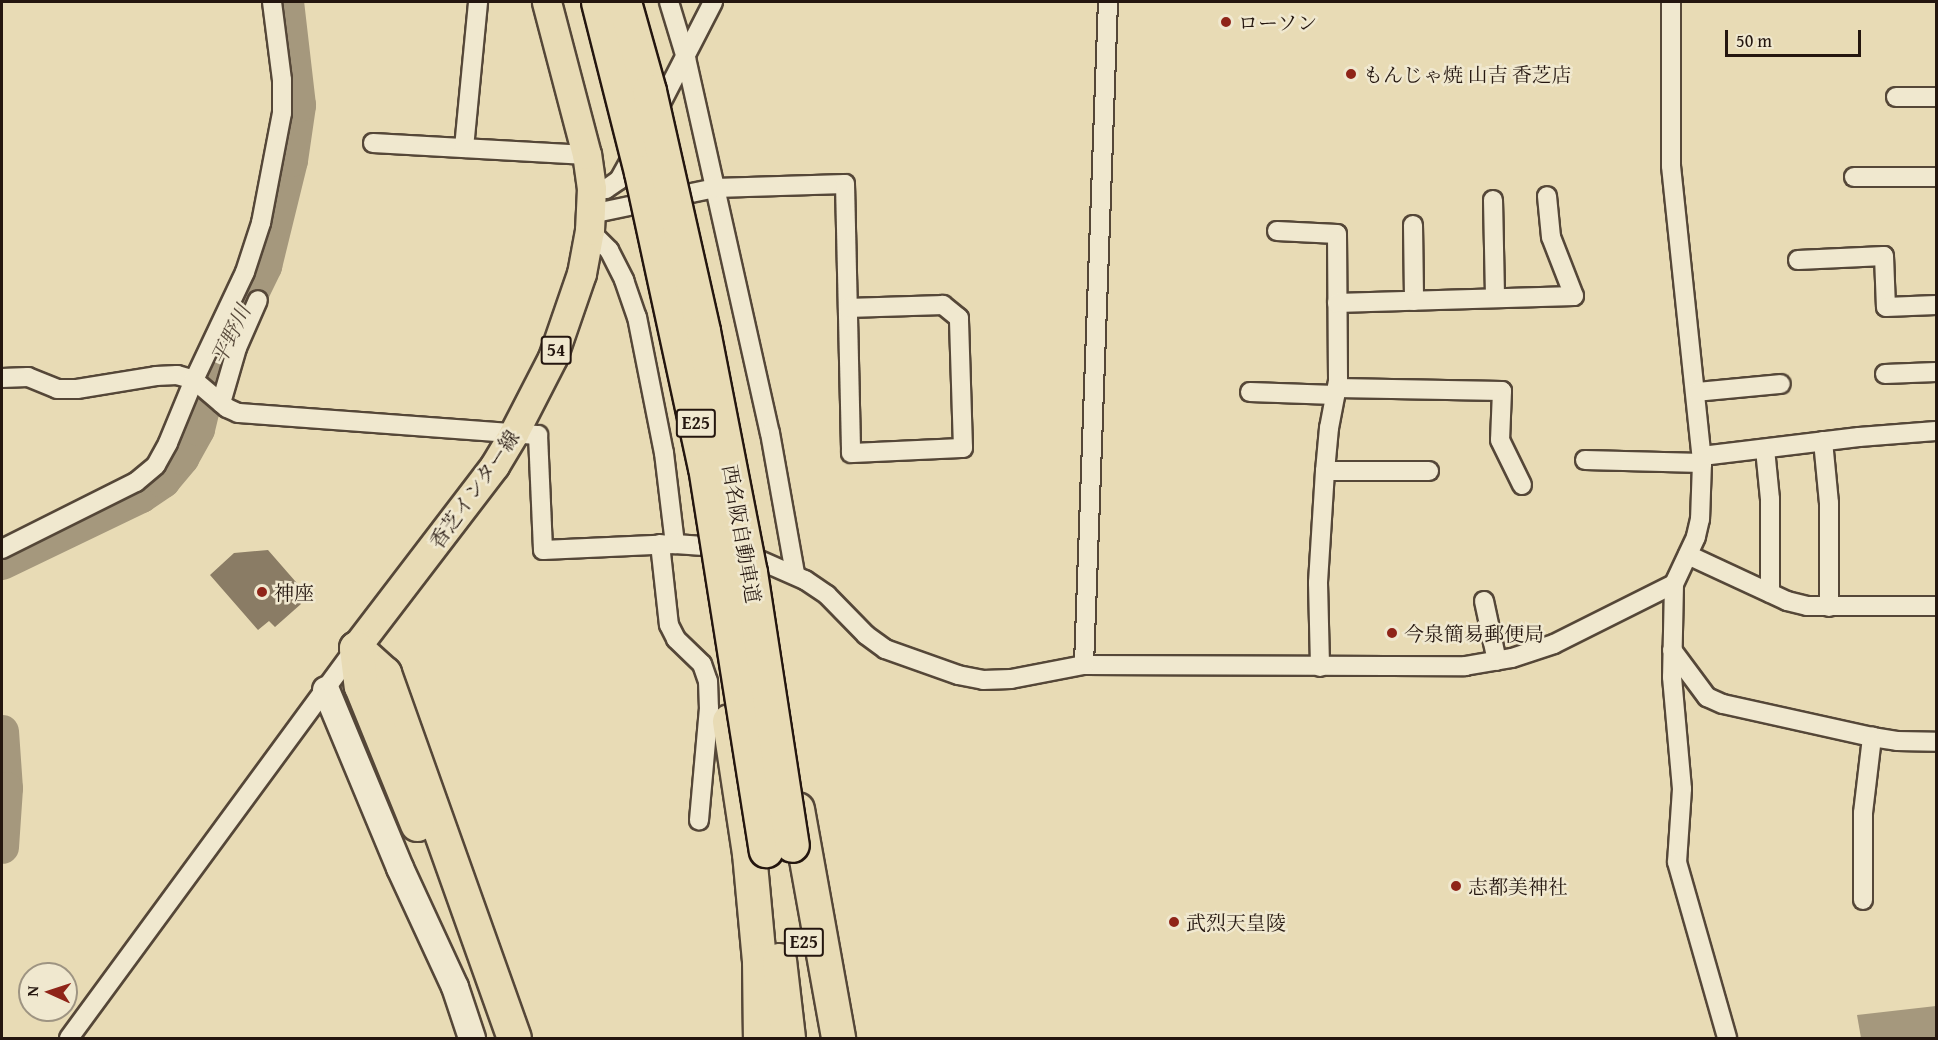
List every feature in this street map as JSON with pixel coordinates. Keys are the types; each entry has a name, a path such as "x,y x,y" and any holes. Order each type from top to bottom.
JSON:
{"highway":[{"name":"西名阪自動車道","path":"598,2 679,337 725,586 815,1038"},
{"name":"西名阪自動車道","path":"624,2 648,91 703,332 750,572 784,791 778,848 788,1038"},
{"path":"356,648 361,686 468,948 499,1038"},
{"path":"356,648 384,673 514,1038"},
{"path":"760,1038 759,960 778,848"},
{"path":"778,848 838,1038"}],"main road":[{"name":"香芝インター線","path":"356,648 495,466 535,397 570,315 582,274 591,212 587,155 547,2"}],"street":[{"path":"2,549 136,482 149,471 168,443 197,383 255,247 282,113 282,80 272,2"},
{"path":"464,148 478,2"},
{"path":"669,2 686,58 770,433 795,574"},
{"path":"591,212 606,189 619,180 686,58 713,2"},
{"path":"1084,665 1108,2"},
{"path":"1671,2 1671,166 1702,460 1700,519 1688,555 1674,584 1673,704 1682,789 1677,862 1727,1038"},
{"path":"1896,97 1936,96"},
{"path":"373,143 587,155"},
{"path":"1854,177 1936,177"},
{"path":"591,212 715,188 845,184 850,453 963,448 959,318 943,305 848,308"},
{"path":"1337,303 1574,296 1551,237 1547,196"},
{"path":"1493,200 1495,298"},
{"path":"591,212 624,280 637,317 664,453 669,625 676,639 702,664 708,681 709,708 699,821"},
{"path":"1413,225 1414,301"},
{"path":"1277,231 1337,234 1336,392 1329,428 1318,583 1320,667"},
{"path":"1798,260 1884,256 1886,307 1936,305"},
{"path":"218,401 237,348 258,300"},
{"path":"1885,374 1936,372"},
{"path":"2,378 28,377 57,389 77,389 156,376 177,375 197,383 218,401 238,413 538,435 543,550 668,544 732,548 795,574 827,595 866,635 885,649 958,675 983,681 1011,680 1084,665 1465,666 1497,661 1554,644 1674,584"},
{"path":"1696,392 1780,384"},
{"path":"1250,392 1502,391 1500,440 1522,485"},
{"path":"1585,460 1702,460 1823,441 1936,431"},
{"path":"1823,441 1829,503 1829,607"},
{"path":"1765,449 1771,528 1770,593"},
{"path":"1325,471 1429,471"},
{"path":"1688,555 1770,593 1807,606 1936,606"},
{"path":"1484,601 1497,661"},
{"path":"69,1038 356,648"},
{"path":"1672,650 1707,697 1723,704 1872,737 1897,741 1936,742"},
{"path":"326,690 400,868 455,987 472,1038"},
{"path":"1863,900 1863,813 1872,737"}],"shaded area":[{"path":"1936,1006 1936,1038 1861,1038 1857,1015"}],"building":[{"name":"神座","path":"268,550 302,589 294,596 301,604 275,627 269,621 258,630 210,575 234,553"}],"waterway":[{"name":"平野川","path":"2,563 141,496 163,481 182,458 198,429 210,379 265,266 291,160 299,105 287,2"},
{"name":"平野川","path":"2,731 6,788 2,847"}],"place":[{"name":"ローソン","path":"1226,22"},
{"name":"もんじゃ焼 山吉 香芝店","path":"1351,74"},
{"name":"神座","path":"262,592"},
{"name":"今泉簡易郵便局","path":"1392,633"},
{"name":"志都美神社","path":"1456,886"},
{"name":"武烈天皇陵","path":"1174,922"}]}
